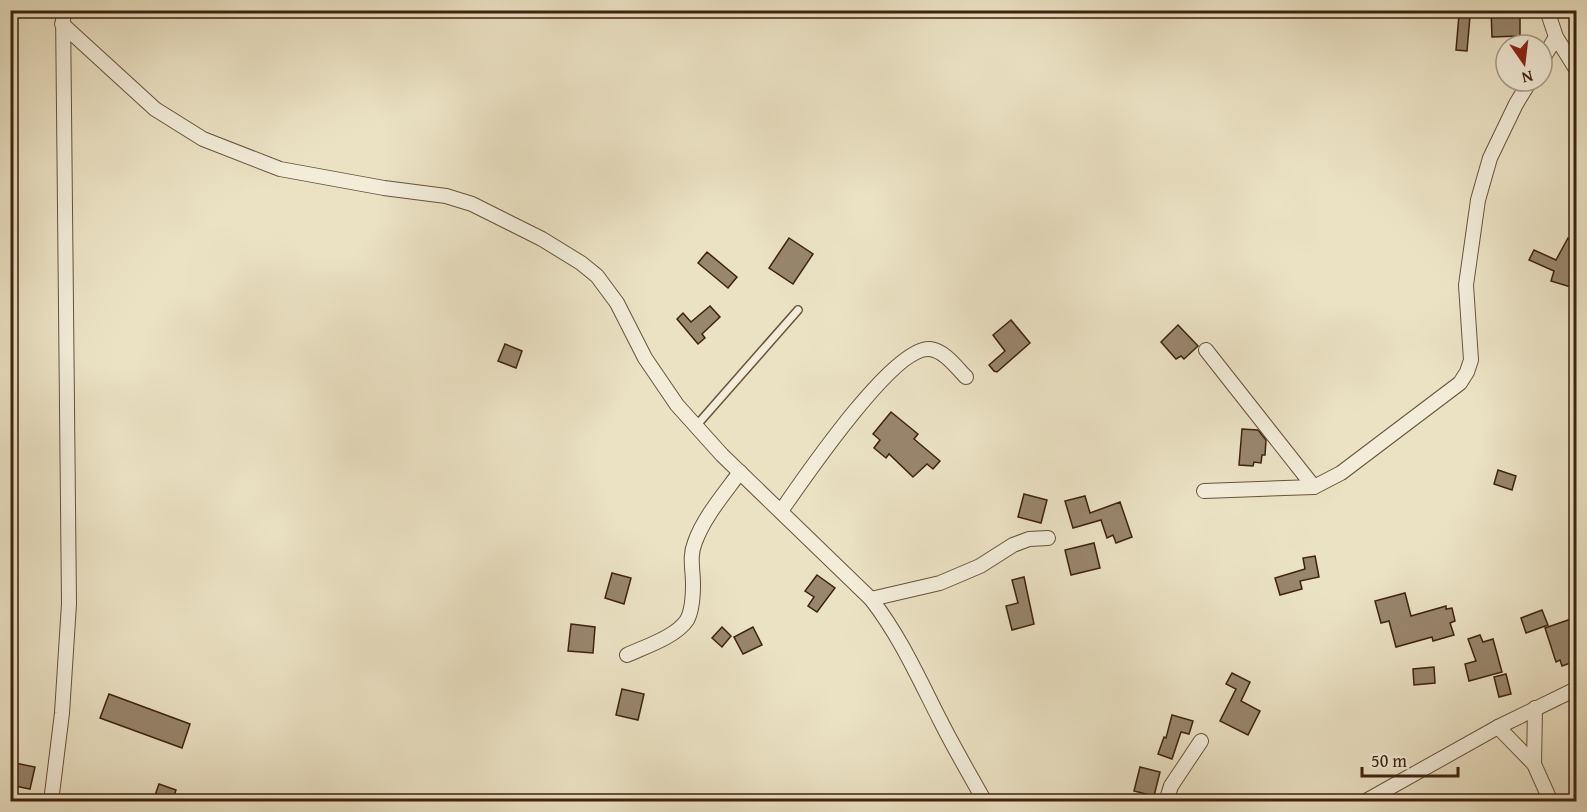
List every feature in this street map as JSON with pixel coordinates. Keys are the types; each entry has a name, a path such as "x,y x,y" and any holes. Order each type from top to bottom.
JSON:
{"street":[{"path":"1547,10 1556,37 1576,69"},
{"path":"62,17 155,109 203,139 280,169 454,198 472,204 542,239 582,263 597,276 616,303 645,358 677,405 740,472 871,599 898,638 948,736 986,801"},
{"path":"51,801 62,712 69,604 62,17"},
{"path":"1204,491 1314,487 1341,473 1460,383 1471,360 1466,285 1478,200 1490,158 1523,93"},
{"path":"781,512 820,454 859,406 899,365 916,352 929,349 943,354 966,377"},
{"path":"1206,351 1314,487"},
{"path":"627,655 670,635 687,620 693,585 691,562 694,543 708,516 740,472"},
{"path":"871,599 940,583 980,566 1013,545 1029,539 1048,538"},
{"path":"1364,801 1498,727 1576,689"},
{"path":"1534,764 1535,708"},
{"path":"1498,727 1534,764 1551,801"},
{"path":"1166,801 1172,786 1200,741"}],"lane":[{"path":"696,426 798,310"}],"building":[{"path":"1491,10 1515,10 1515,16 1520,15 1520,33 1494,33 1492,37"},
{"path":"1459,15 1470,16 1467,51 1456,50"},
{"path":"789,238 813,254 793,284 769,268"},
{"path":"1568,238 1576,243 1574,288 1551,281 1554,271 1529,260 1534,250 1556,260"},
{"path":"707,252 737,277 728,288 698,263"},
{"path":"710,306 720,317 702,334 705,338 698,344 677,319 683,313 691,322"},
{"path":"1011,320 1030,343 997,372 989,365 1005,351 993,335"},
{"path":"1178,325 1198,346 1184,359 1181,356 1176,359 1161,342"},
{"path":"505,344 522,351 516,368 498,361"},
{"path":"891,412 918,434 914,439 940,461 933,469 927,464 913,477 889,454 886,458 874,448 880,440 873,434"},
{"path":"1242,429 1258,430 1266,440 1265,455 1262,455 1261,463 1254,462 1253,466 1239,465"},
{"path":"1498,470 1516,476 1512,490 1494,484"},
{"path":"1024,494 1047,500 1041,523 1018,517"},
{"path":"1085,496 1090,513 1120,502 1132,537 1116,543 1113,535 1107,538 1101,520 1073,528 1065,501"},
{"path":"1094,543 1100,568 1071,575 1065,550"},
{"path":"1315,556 1319,577 1300,581 1302,589 1280,595 1275,578 1305,569 1303,558"},
{"path":"612,573 631,578 624,604 605,598"},
{"path":"817,575 835,588 817,612 808,606 814,597 805,591"},
{"path":"1024,577 1034,624 1012,630 1006,606 1018,603 1012,580"},
{"path":"1405,593 1411,616 1446,606 1446,609 1452,608 1455,621 1450,623 1454,635 1433,641 1432,637 1396,647 1389,621 1381,623 1375,601"},
{"path":"1542,610 1548,625 1526,633 1521,618"},
{"path":"1571,619 1576,636 1576,661 1562,666 1560,660 1556,662 1545,628"},
{"path":"571,624 595,627 593,653 568,651"},
{"path":"722,627 731,636 722,647 712,638"},
{"path":"753,627 762,645 743,654 734,637"},
{"path":"1480,635 1483,642 1493,639 1502,672 1469,681 1465,664 1476,661 1468,639"},
{"path":"1434,667 1435,683 1414,685 1413,669"},
{"path":"1232,673 1250,682 1241,701 1260,711 1248,735 1220,721 1236,689 1226,684"},
{"path":"1506,674 1511,694 1499,697 1494,677"},
{"path":"622,689 644,694 638,720 616,715"},
{"path":"109,694 190,724 182,748 100,718"},
{"path":"1172,715 1193,721 1189,734 1181,732 1172,759 1158,754 1164,737 1166,738"},
{"path":"10,762 35,767 30,789 10,785"},
{"path":"1140,767 1160,772 1154,796 1134,791"},
{"path":"159,784 176,790 172,801 153,801"}]}
